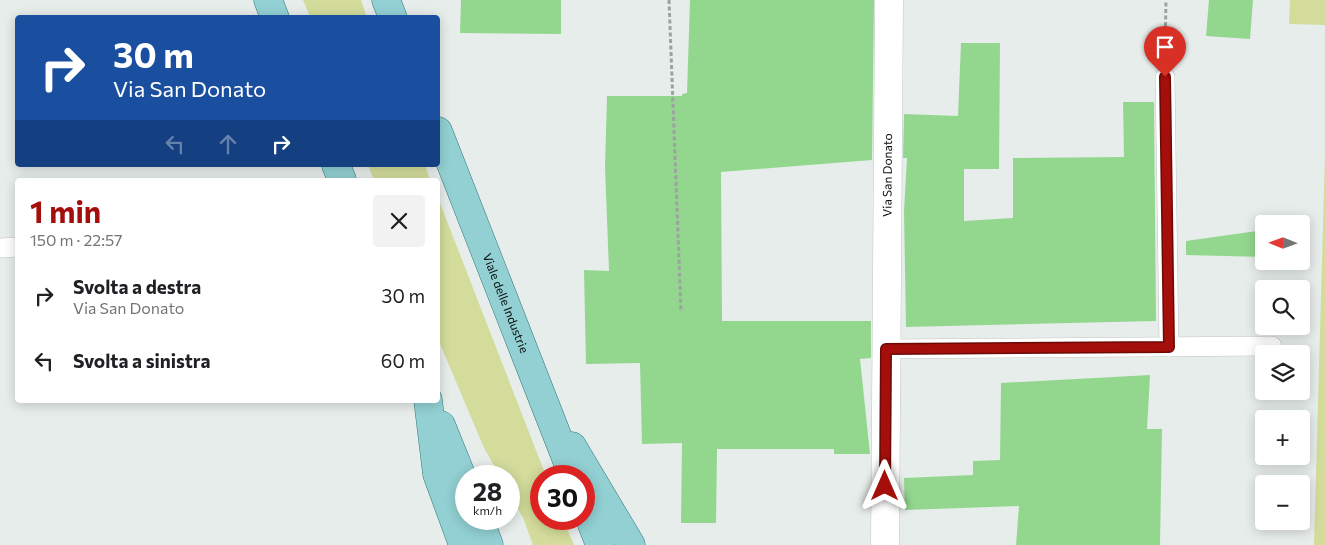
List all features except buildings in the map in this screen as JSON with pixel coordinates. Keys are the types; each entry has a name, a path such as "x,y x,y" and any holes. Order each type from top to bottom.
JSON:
{"main road":[{"path":"268,0 274,15"},
{"path":"386,0 392,15"},
{"name":"Viale delle Industrie","path":"440,136 569,465"},
{"path":"539,389 631,545"},
{"path":"430,403 437,474 463,545"},
{"path":"431,403 457,465"},
{"path":"483,530 489,545"},
{"path":"594,530 600,545"}],"street":[{"name":"Via San Donato","path":"885,545 889,2"}],"lane":[{"path":"1165,77 1169,347"},
{"path":"0,248 15,247"},
{"path":"886,349 1255,346"}],"path":[{"path":"670,0 681,312"},
{"path":"1165,77 1166,0"}],"green space":[{"path":"303,0 361,0 366,15 309,15"},
{"path":"1290,0 1325,0 1325,25 1289,24"},
{"path":"1325,154 1325,545 1314,545"},
{"path":"369,167 426,167 429,178 373,178"},
{"path":"440,203 542,465 530,465 530,530 568,530 574,545 533,545 520,512 520,465 494,465 484,448 440,344"}],"route":[{"path":"885,486 886,349 1169,347 1165,77"}]}
